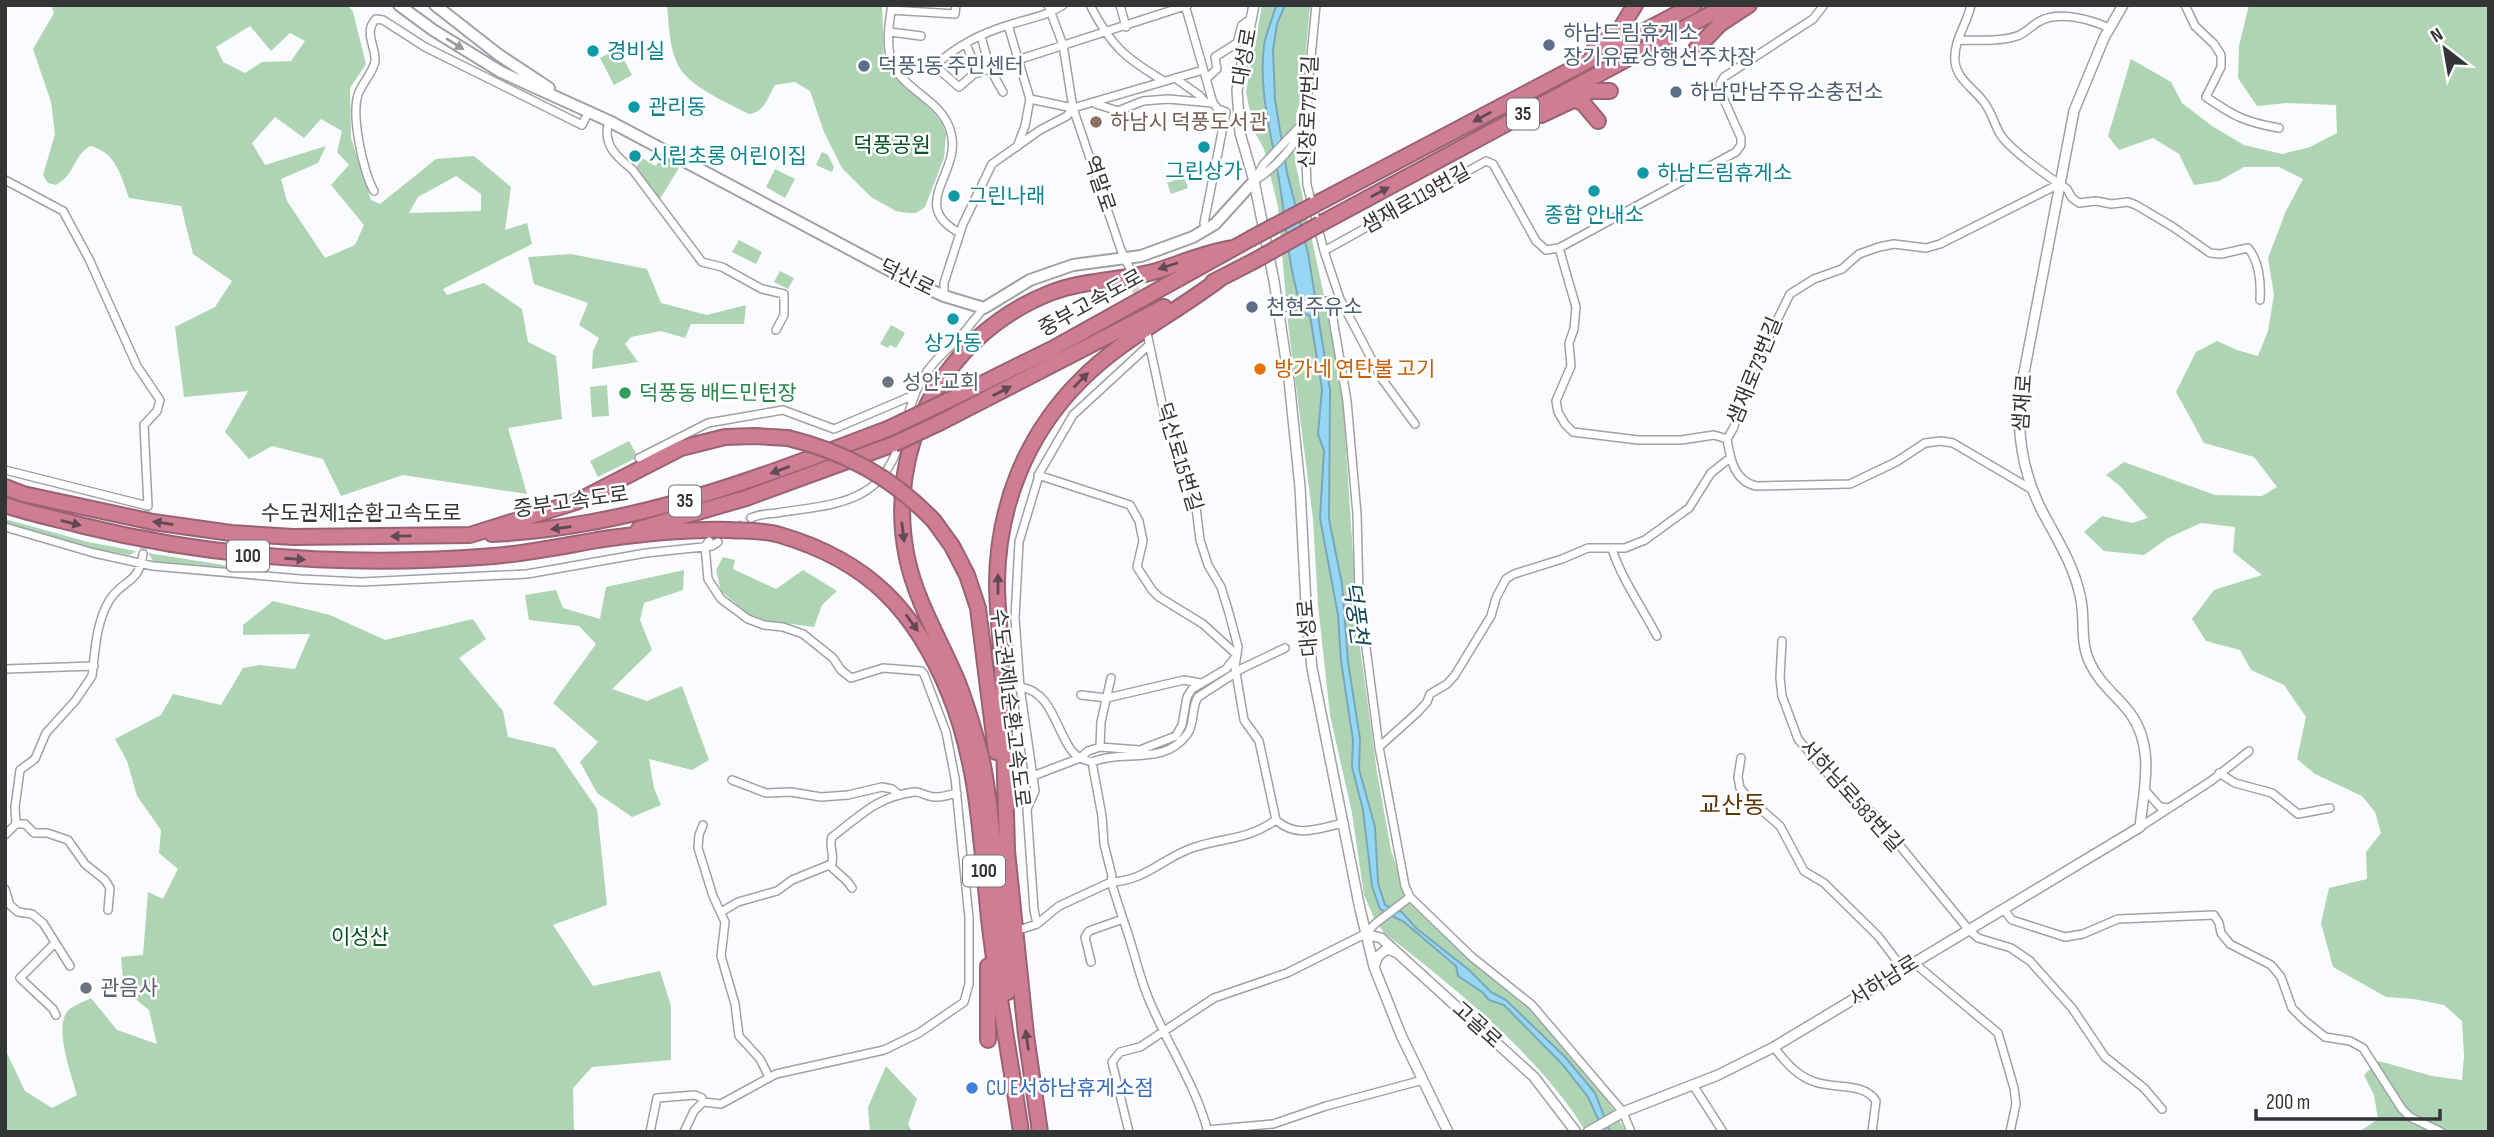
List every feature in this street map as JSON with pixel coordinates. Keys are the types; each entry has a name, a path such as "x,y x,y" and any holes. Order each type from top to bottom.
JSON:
{"highway":[{"path":"1600,46 1622,21 1626,13 1625,5"},
{"path":"1564,74 1581,58 1619,31 1635,5"},
{"name":"중부고속도로","path":"470,535 561,528 663,508 784,469 890,428 1052,349 1250,239 1695,5"},
{"name":"중부고속도로","path":"600,540 746,498 894,444 941,422 1254,261 1727,5"},
{"path":"1696,49 1720,24 1749,5"},
{"path":"1447,156 1482,143 1591,91 1610,91"},
{"path":"1573,100 1583,102 1598,121"},
{"path":"1016,1095 987,787 968,710 918,593 908,561 902,528 902,503 908,453 927,401 944,374 970,344 1006,315 1028,302 1077,284 1151,272 1212,251 1234,248"},
{"path":"1007,848 997,582 1001,527 1015,477 1032,443 1078,383 1129,338 1186,304 1221,278"},
{"name":"수도권제1순환고속도로","path":"5,487 23,494 153,522 231,533 293,537 470,535 576,502 681,448 725,437 788,438 817,445 871,469 915,500 934,521 962,565 978,608 1026,1035 1040,1132"},
{"name":"수도권제1순환고속도로","path":"5,505 150,542 237,555 313,560 497,556 600,540 713,530 777,533 824,550 850,564 873,580 919,632 950,695 964,737 976,790 985,930 1021,1132"},
{"path":"985,930 988,1040"}],"main road":[{"name":"덕산로","path":"399,5 433,30 501,72 609,121 890,270 944,296 984,308"},
{"name":"덕산로","path":"435,5 499,55 562,98"},
{"path":"984,308 1030,281 1073,265 1128,264 1205,231 1215,224 1254,181"}],"street":[{"path":"956,5 955,14 891,7 890,55 893,66 939,109 951,133 953,145 950,160 936,201 937,211 945,225 960,233"},
{"path":"1063,5 981,36 948,53 935,66 959,87 978,73 1186,6 1206,79 1209,102"},
{"path":"1090,5 1105,34 1119,51 1164,81"},
{"path":"1120,5 1126,27"},
{"name":"대성로","path":"1254,5 1237,90 1240,134 1254,181 1279,308 1295,438 1312,668 1365,934 1374,967 1394,1020 1448,1132"},
{"name":"신장로77번길","path":"1316,5 1310,50 1307,185 1340,299 1382,379 1415,424"},
{"path":"1559,248 1736,152 1741,145 1741,138 1720,93 1720,84 1724,77 1813,19 1824,5"},
{"path":"1971,5 1958,40 1955,64 1959,74 1985,103 2008,145 2067,189 2072,198 2080,203 2128,202 2136,205 2210,253 2221,254 2248,248 2253,254 2261,285 2260,299"},
{"name":"샘재로","path":"2123,5 2109,28 2074,111 2018,404 2021,446 2031,489 2067,556 2081,596 2083,638 2090,665 2099,680 2129,712 2147,753 2140,827"},
{"path":"2185,5 2194,26 2214,44 2221,55 2221,67 2206,97 2250,123 2279,128"},
{"name":"역말로","path":"1050,9 1063,45 1073,108 1128,264"},
{"path":"1958,40 2018,36 2041,20 2052,17 2093,20 2109,28"},
{"path":"1206,79 1217,69 1215,57 1237,43 1242,25 1252,18"},
{"path":"374,191 356,132 359,91 367,80 375,59 370,36 372,23 376,19 383,20 437,53 582,125 589,111"},
{"path":"1008,25 1030,99 1017,148"},
{"path":"890,32 921,36"},
{"path":"981,36 990,69 1003,92"},
{"path":"966,44 978,73"},
{"path":"1030,99 1073,108 1095,104 1203,70"},
{"path":"1175,78 1226,112"},
{"path":"1095,104 1118,111 1143,101 1209,102"},
{"path":"944,296 944,283 960,233 992,164 1041,130 1067,116 1073,108"},
{"name":"대성로","path":"1205,231 1226,112 1238,108"},
{"path":"1254,181 1265,162 1309,117"},
{"path":"1254,181 1268,171 1300,137 1309,117"},
{"path":"609,121 605,134 608,143 632,169 702,262 722,267 762,289 784,294 784,315 776,330"},
{"name":"샘재로119번길","path":"1324,251 1486,161 1493,164 1536,241 1546,250 1559,248"},
{"path":"5,180 63,211 89,259 137,366 160,400 157,411 144,425 148,506 5,470"},
{"name":"샘재로73번길","path":"1559,248 1576,307 1574,329 1569,343 1572,366 1556,401 1558,412 1565,424 1573,432 1638,440 1681,440 1714,435 1727,439 1734,427 1742,391 1790,294 1814,279 1842,268 1859,254 1894,244 1926,247 1940,244 2059,184"},
{"path":"1279,308 1340,299"},
{"path":"1327,301 1347,401 1357,514 1359,594 1379,747 1405,886 1410,897 1472,957 1532,1004 1621,1113 1632,1132"},
{"path":"752,520 852,498 884,477 893,461 915,395 926,373 984,308"},
{"name":"덕산로15번길","path":"1147,333 1166,422 1178,445 1195,499 1200,540 1208,565 1221,587 1238,647 1236,673 1244,720 1259,741 1276,820"},
{"path":"1037,924 1027,809 1035,791 1020,687 1015,618 1019,542 1038,475 1073,415 1149,345"},
{"path":"639,458 708,423 783,410 834,429 915,395"},
{"path":"1727,439 1730,458 1741,478 1756,486 1850,484 1896,462 1925,443 1941,441 1953,443 2031,489"},
{"path":"1379,747 1418,712 1430,694 1447,684 1455,675 1491,616 1496,598 1506,579 1588,548 1625,548 1645,540 1689,508 1711,473 1730,458"},
{"path":"1038,475 1130,505 1139,521 1143,541 1137,567 1152,590 1203,624 1237,655 1226,669 1211,679 1200,682 1184,680 1107,698 1081,695"},
{"path":"5,527 94,553 186,570 361,582 551,571 719,542"},
{"path":"703,1102 721,1104 769,1077 884,1050 952,1012 967,996 969,934 957,793 946,732 924,674 921,671 883,668 850,678 834,658 803,634 748,619 721,599 708,579 707,544"},
{"path":"1612,549 1625,581 1642,606 1657,636"},
{"path":"16,824 15,807 20,770 35,759 46,733 81,695 92,676 102,616 110,598 138,573 143,554"},
{"name":"서하남로583번길","path":"1782,640 1782,696 1798,739 1840,788 1872,813 1969,930"},
{"path":"1020,687 1034,691 1044,702 1058,722 1072,751 1080,758 1092,762 1117,756 1152,756 1172,747 1188,733 1198,697 1236,673 1285,648"},
{"path":"5,669 93,666"},
{"path":"1100,747 1101,722 1111,678"},
{"path":"1032,776 1080,758 1100,747 1140,750 1175,736 1182,725 1187,697 1200,682"},
{"path":"2140,827 2211,782 2249,751"},
{"path":"1741,758 1738,777 1740,788 1780,825 1804,872 1824,883 1883,942 1902,969"},
{"path":"1092,762 1111,882 1146,991 1202,1110 1207,1131 1273,1124 1326,1106 1423,1080"},
{"path":"2220,773 2235,783 2272,793 2298,814 2330,808"},
{"path":"732,780 765,793 790,792 821,797 848,795 882,787 892,789 899,795"},
{"path":"2144,789 2160,807 2171,808"},
{"path":"831,867 834,858 830,843 832,837 872,805 918,791 931,797 957,793"},
{"path":"1023,929 1037,924 1059,906 1111,882 1121,882 1155,869 1193,847 1245,837 1261,831 1276,820 1287,830 1302,831 1344,823"},
{"path":"5,835 16,824 25,824 34,832 68,840 85,864 105,880 110,888 108,911"},
{"path":"703,825 698,848 713,896 725,922 721,956 735,1004 739,1036 760,1059 769,1077"},
{"name":"서하남로","path":"1590,1131 1621,1113 1718,1075 1774,1047 2140,827"},
{"path":"831,867 852,888"},
{"path":"721,912 738,902 777,891 815,870 831,867"},
{"path":"5,889 10,905 18,912 32,914 43,923 70,967"},
{"path":"1129,1132 1112,1062 1120,1052 1140,1047 1214,998 1287,973 1365,934 1410,897"},
{"path":"2004,910 2012,920 2065,937 2082,934 2118,919 2214,915 2221,933 2230,944 2271,965 2281,977 2292,1008 2304,1020 2325,1037 2350,1041 2363,1048 2402,1109 2410,1117 2441,1132"},
{"path":"1091,962 1085,937 1089,931 1123,919"},
{"path":"969,934 985,930"},
{"path":"1969,930 1978,938 2011,948 2031,961 2072,1008 2105,1057 2144,1088 2162,1109"},
{"name":"고골로","path":"1365,934 1381,938 1534,1077 1576,1132"},
{"path":"54,944 20,978 56,1015"},
{"path":"1374,967 1378,956 1387,949 1399,955"},
{"path":"1913,962 1998,1033 2016,1104 2010,1132"},
{"path":"1774,1047 1798,1074 1815,1082 1871,1093 1876,1101 1872,1132"},
{"path":"1693,1085 1723,1132"},
{"path":"650,1132 657,1098 695,1095 702,1097 703,1102"},
{"path":"684,1132 694,1111 703,1102"}],"green space":[{"path":"51,5 348,5 353,12 366,64 350,88 351,138 371,200 380,204 436,159 474,156 511,187 505,230 527,223 532,244 443,289 447,295 484,283 522,309 528,342 556,356 562,419 508,428 527,494 403,475 341,496 323,459 272,446 249,459 225,432 248,391 184,397 175,327 215,307 232,281 193,254 181,206 129,198 112,159 99,149 90,146 84,150 62,181 56,185 48,183 43,175 55,134 51,102 33,49 54,13","holes":["250,26 271,51 290,33 305,41 291,61 262,62 245,73 223,62 216,47","275,117 304,138 321,119 342,131 337,152 349,165 331,185 364,225 355,245 325,258 287,201 281,179 318,163 326,146 265,165 252,143","456,176 481,194 481,211 409,213 418,197"]},
{"name":"덕풍공원","path":"667,5 882,5 884,59 889,71 933,112 942,123 946,134 944,158 925,207 916,213 896,211 871,197 842,168 824,132 810,91 795,82 775,85 762,108 749,114 710,94 691,80 683,73 675,58"},
{"path":"1262,5 1310,5 1302,97 1296,114 1295,161 1332,333 1343,402 1354,571 1353,596 1377,772 1391,850 1405,895 1411,905 1469,959 1532,1009 1605,1095 1626,1132 1586,1132 1546,1077 1521,1051 1466,1000 1384,933 1364,895 1352,813 1330,715 1318,605 1313,519 1288,323 1278,207 1264,149 1254,131 1246,92"},
{"path":"2249,5 2489,5 2489,1132 2359,1132 2378,1119 2374,1095 2364,1075 2379,1061 2432,1076 2462,1080 2462,1021 2444,1005 2386,997 2333,967 2321,923 2329,888 2367,879 2366,852 2381,833 2375,812 2362,796 2315,774 2297,759 2306,717 2284,685 2251,670 2240,650 2206,641 2192,619 2214,590 2262,575 2233,552 2235,527 2201,523 2168,538 2144,555 2104,551 2084,532 2102,516 2132,523 2148,518 2120,486 2106,475 2124,462 2215,495 2262,496 2277,487 2254,457 2204,443 2176,392 2196,352 2217,341 2258,356 2268,331 2274,295 2268,258 2286,211 2303,179 2279,167 2244,167 2219,181 2194,185 2179,154 2153,138 2119,150 2108,136 2131,59 2171,82 2182,103 2212,126 2244,145 2282,154 2310,147 2337,133 2336,105 2287,103 2257,106 2238,78 2239,46"},
{"path":"618,49 632,75 614,85 600,58"},
{"path":"822,152 828,155 834,167 832,172 816,165"},
{"path":"661,156 680,166 660,199 636,168 642,158 656,166"},
{"path":"775,169 795,179 785,198 766,187"},
{"path":"1184,177 1188,188 1171,194 1167,183"},
{"path":"739,240 762,252 756,264 732,252"},
{"path":"571,254 647,269 661,303 707,315 746,305 744,324 691,324 685,338 661,331 631,337 625,344 638,362 592,369 593,351 599,338 579,325 588,303 534,284 528,257"},
{"path":"780,271 794,278 788,289 774,282"},
{"path":"891,325 905,333 896,348 880,344"},
{"path":"607,385 609,416 592,417 590,387"},
{"path":"629,441 638,457 598,477 590,461"},
{"path":"5,519 88,542 136,551 130,555 87,548 5,524"},
{"path":"148,553 267,572 163,564 154,562"},
{"path":"723,557 735,560 733,569 776,589 803,570 837,591 822,605 814,627 754,619 721,591 716,570"},
{"path":"684,570 683,590 644,603 640,620 652,650 612,689 647,701 682,686 709,760 692,770 649,759 654,788 661,805 632,817 597,793 580,762 598,742 553,703 596,644 579,626 529,620 525,595 556,590 563,608 600,619 606,587"},
{"name":"이성산","path":"273,601 330,615 385,640 473,619 486,639 459,658 503,711 508,737 555,748 597,809 607,905 553,925 593,986 660,971 671,1006 671,1060 592,1067 573,1088 574,1132 5,1132 5,1049 25,1091 52,1108 77,1095 65,1053 62,1029 67,1012 75,1006 91,998 117,1030 157,1044 149,1010 124,990 121,957 143,955 148,892 163,899 178,869 159,853 161,830 137,796 127,761 115,739 161,715 173,694 221,705 243,668 260,665 295,669 310,634 243,635 243,625"},
{"path":"886,1066 917,1099 908,1124 912,1132 870,1132 868,1107"}],"water":[{"path":"1276,5 1285,5 1277,24 1273,50 1275,100 1287,173 1308,253 1330,390 1329,519 1342,584 1348,662 1360,739 1359,769 1375,827 1378,883 1385,905 1402,912 1416,928 1469,970 1491,992 1506,1000 1566,1058 1595,1093 1610,1132 1604,1132 1588,1097 1562,1064 1504,1005 1489,1000 1458,976 1456,966 1404,922 1380,909 1372,886 1363,810 1352,767 1353,740 1341,661 1338,615 1320,518 1324,451 1318,434 1322,389 1310,316 1304,313 1291,266 1263,82 1264,46"}],"tunnel":[{"path":"1132,276 1143,319"},
{"path":"143,554 148,506"},
{"path":"709,541 751,518"}],"place":[{"name":"하남드림휴게소 장기유료상행선주차장","path":"1549,45"},
{"name":"경비실","path":"593,51"},
{"name":"덕풍1동 주민센터","path":"864,66"},
{"name":"하남만남주유소충전소","path":"1676,92"},
{"name":"관리동","path":"634,107"},
{"name":"하남시 덕풍도서관","path":"1096,122"},
{"name":"그린상가","path":"1204,147"},
{"name":"시립초롱 어린이집","path":"635,156"},
{"name":"하남드림휴게소","path":"1643,173"},
{"name":"종합 안내소","path":"1594,191"},
{"name":"그린나래","path":"954,196"},
{"name":"천현주유소","path":"1252,307"},
{"name":"상가동","path":"953,319"},
{"name":"방가네 연탄불 고기","path":"1260,369"},
{"name":"성안교회","path":"888,382"},
{"name":"덕풍동 배드민턴장","path":"625,393"},
{"name":"관음사","path":"86,988"},
{"name":"CU E서하남휴게소점","path":"972,1088"}],"district":[{"name":"교산동","path":"1732,805"}],"water label":[{"name":"덕풍천","path":"1355,613"}]}
